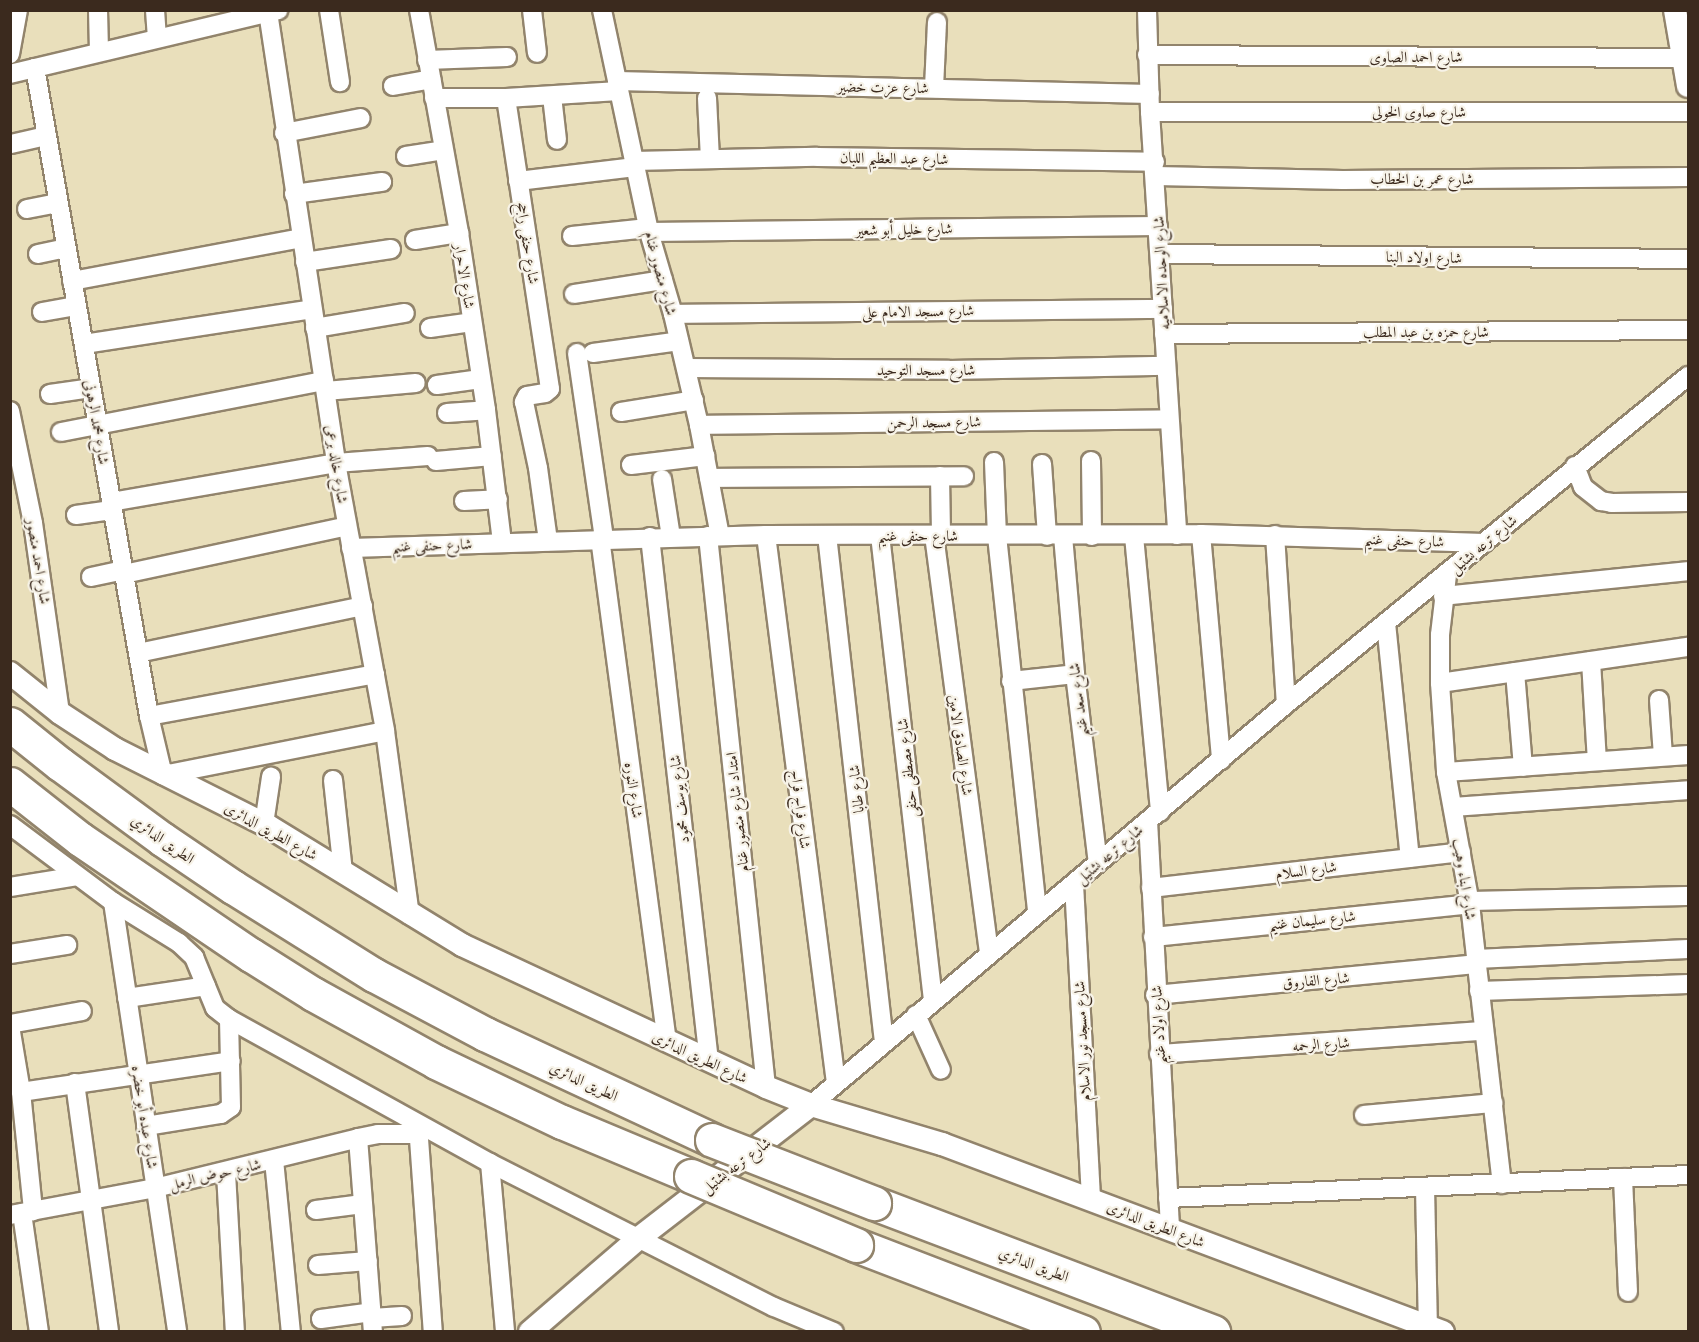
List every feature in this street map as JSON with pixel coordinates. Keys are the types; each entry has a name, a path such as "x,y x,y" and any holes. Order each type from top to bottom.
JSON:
{"highway":[{"name":"الطريق الدائري","path":"10,724 162,839 233,887 374,975 485,1034 712,1140 1213,1332"},
{"path":"10,784 80,839 251,956 313,994 436,1062 562,1122 856,1245 1083,1332"}],"street":[{"path":"10,54 18,10"},
{"path":"98,10 99,52"},
{"path":"155,10 157,38"},
{"path":"329,10 340,82"},
{"name":"شارع الاحرار","path":"419,10 459,233 486,410 502,543"},
{"path":"532,10 537,53"},
{"name":"شارع منصور غنام","path":"602,10 649,230 673,314 699,424 709,478 714,536"},
{"name":"شارع الوحده الاسلاميه","path":"1147,10 1147,55 1177,535"},
{"path":"1675,10 1689,86"},
{"path":"10,74 157,38 216,18 269,12"},
{"name":"شارع خالد برعى","path":"269,12 284,133 336,463 385,731 410,915"},
{"path":"934,88 937,22"},
{"name":"شارع احمد الصاوى","path":"1147,55 1684,58"},
{"path":"427,60 507,57"},
{"name":"شارع محمد الرهونى","path":"34,68 149,716 163,775"},
{"path":"393,86 431,79"},
{"name":"شارع عزت خضير","path":"434,98 552,96 618,86 934,88 1150,103"},
{"path":"552,96 557,140"},
{"name":"شارع حنفى راجح","path":"506,98 550,389 546,393 527,396 525,402 537,457 548,541"},
{"path":"707,98 710,159"},
{"name":"شارع صاوى الخولى","path":"1150,103 1689,112"},
{"path":"284,133 361,118"},
{"path":"11,144 47,136"},
{"path":"406,156 444,150"},
{"name":"شارع عبد العظيم اللبان","path":"518,181 634,164 710,159 817,157 1155,169"},
{"name":"شارع عمر بن الخطاب","path":"1155,169 1343,180 1689,177"},
{"path":"294,194 382,182"},
{"path":"27,209 58,203"},
{"name":"شارع خليل أبو شعير","path":"572,236 649,230 1158,226"},
{"path":"415,240 459,233"},
{"path":"72,281 301,238"},
{"path":"38,254 66,248"},
{"path":"305,262 392,249"},
{"name":"شارع اولاد البنا","path":"1160,254 1689,259"},
{"path":"574,294 663,280"},
{"path":"42,312 76,306"},
{"path":"84,344 312,309"},
{"name":"شارع مسجد الامام على","path":"673,314 1163,309"},
{"path":"315,328 405,313"},
{"path":"430,328 472,322"},
{"name":"شارع حمزه بن عبد المطلب","path":"1164,334 1689,330"},
{"name":"شارع النوره","path":"667,1042 602,538 585,353 679,341"},
{"name":"شارع مسجد التوحيد","path":"686,368 949,370 1166,366"},
{"name":"شارع ترعه بشتيل","path":"530,1332 639,1238 811,1105 1286,704 1447,575 1575,466 1689,376"},
{"path":"437,385 481,378"},
{"path":"61,432 325,386 416,383"},
{"path":"50,394 91,388"},
{"path":"621,412 693,400"},
{"path":"447,413 486,410"},
{"name":"شارع احمد منصور","path":"10,411 33,523 60,713"},
{"name":"شارع مسجد الرحمن","path":"699,424 1169,419"},
{"path":"75,515 336,463 492,456"},
{"path":"631,465 705,456"},
{"path":"1091,461 1092,536"},
{"path":"994,462 997,536 1037,913"},
{"name":"شارع سعد غنيم","path":"1042,464 1075,674 1098,863"},
{"path":"1575,466 1583,487 1601,501 1612,503 1689,502"},
{"name":"شارع الصادق الامين","path":"940,476 937,536 989,954"},
{"path":"709,478 964,476"},
{"path":"662,479 671,537"},
{"path":"464,501 498,499"},
{"path":"91,577 347,526"},
{"path":"1201,534 1221,760"},
{"name":"شارع حنفى غنيم","path":"351,548 602,538 827,535 1134,536 1201,534 1484,543"},
{"name":"شارع طابا","path":"827,535 884,1042"},
{"path":"1275,535 1286,704"},
{"name":"امتداد شارع منصور غنام","path":"714,536 766,1087"},
{"name":"شارع فراج فراج","path":"766,536 836,1083"},
{"name":"شارع مصطفى حنفى","path":"880,536 933,1000"},
{"name":"شارع اولاد غنيم","path":"1134,536 1154,816 1151,888 1155,994 1170,1229"},
{"name":"شارع يوسف محمود","path":"650,537 709,1061"},
{"path":"1443,596 1689,572"},
{"name":"شارع ابناء وهيب","path":"1447,575 1443,596 1440,683 1446,772 1470,903 1502,1184"},
{"path":"138,653 363,606"},
{"path":"1386,623 1410,858"},
{"path":"1440,683 1689,647"},
{"path":"1591,661 1597,761"},
{"path":"1515,672 1523,767"},
{"name":"شارع الطريق الدائرى","path":"10,673 60,713 115,749 264,824 462,945 667,1042 811,1105 942,1144 1435,1329"},
{"path":"149,716 375,674"},
{"path":"1011,681 1075,674"},
{"path":"1659,700 1663,756"},
{"path":"163,775 385,731"},
{"path":"1446,772 1689,754"},
{"path":"264,824 271,777"},
{"path":"333,780 343,873"},
{"path":"1453,807 1689,790"},
{"path":"10,825 112,902 179,943 194,957 214,1008 229,1019 419,1129 774,1307 834,1332"},
{"name":"شارع السلام","path":"1151,888 1461,852"},
{"path":"10,886 77,876"},
{"name":"شارع مسجد نور الاسلام","path":"1074,884 1091,1199"},
{"name":"شارع سليمان غنيم","path":"1153,937 1470,903 1689,896"},
{"name":"شارع عبده أبو خضره","path":"112,902 177,1332"},
{"path":"10,954 67,945"},
{"name":"شارع الفاروق","path":"1155,994 1476,962 1689,949"},
{"path":"1479,991 1689,984"},
{"path":"127,998 206,986"},
{"path":"39,1332 22,1213 21,1092 10,1025 82,1011"},
{"path":"916,1015 941,1070"},
{"path":"146,1126 227,1112 233,1101 229,1019"},
{"name":"شارع الرحمه","path":"1159,1054 1483,1031"},
{"path":"21,1092 231,1061"},
{"path":"75,1083 109,1332"},
{"path":"1364,1115 1493,1103"},
{"path":"419,1129 433,1332"},
{"name":"شارع حوض الرمل","path":"22,1213 226,1173 358,1138 419,1129"},
{"path":"358,1138 372,1321"},
{"path":"274,1160 291,1332"},
{"path":"490,1163 505,1332"},
{"path":"226,1173 235,1332"},
{"path":"1168,1198 1689,1175"},
{"path":"1623,1178 1628,1292"},
{"path":"1425,1187 1435,1329"},
{"path":"316,1210 363,1204"},
{"path":"318,1265 368,1261"},
{"path":"321,1319 372,1321 402,1316"}]}
